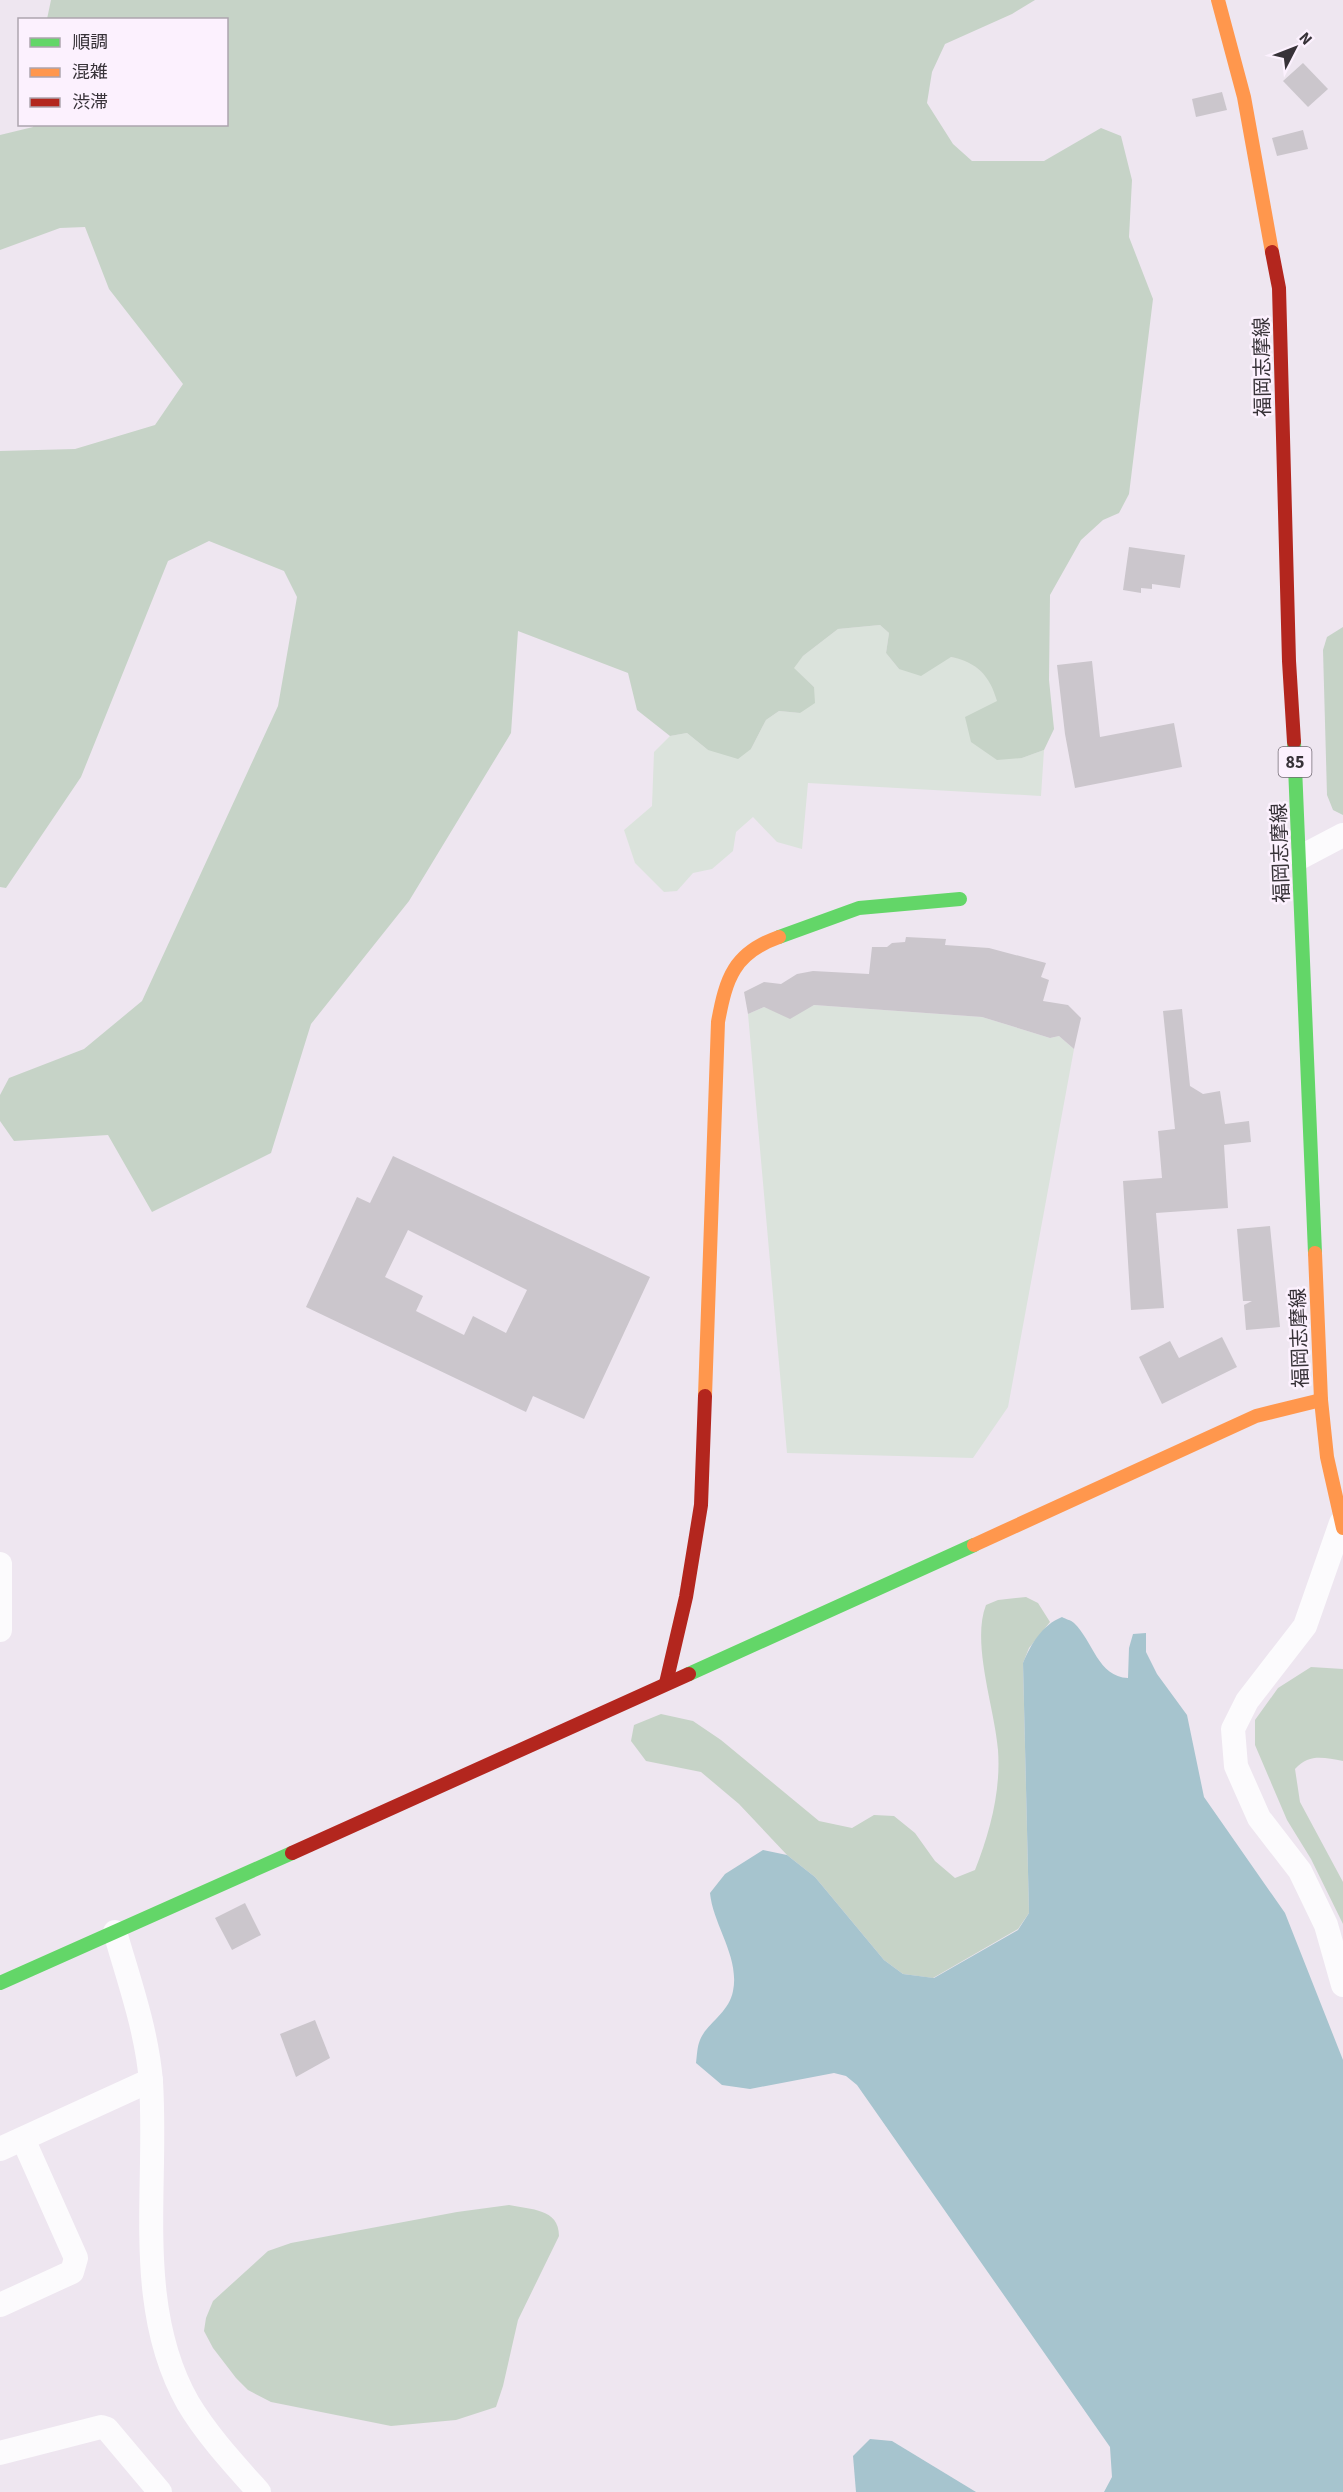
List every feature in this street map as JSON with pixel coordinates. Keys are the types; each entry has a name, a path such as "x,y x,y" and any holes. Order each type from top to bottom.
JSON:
{"street":[{"name":"福岡志摩線","path":"1218,0 1244,97 1279,288 1289,661 1300,857 1321,1400 1327,1457 1342,1526"},
{"path":"1300,857 1343,835"},
{"path":"666,1683 686,1597 701,1505 718,1022 724,988 736,966 757,945 859,908 960,899"},
{"path":"0,1983 1256,1416 1321,1400"},
{"path":"1342,1526 1305,1626 1247,1701 1233,1729 1236,1766 1259,1818 1300,1871 1326,1925 1343,1985"},
{"path":"0,1564 0,1630"},
{"path":"115,1932 142,2025 151,2080 155,2302 169,2361 189,2404 229,2459 259,2492"},
{"path":"0,2149 151,2080"},
{"path":"0,2305 72,2272 76,2258 23,2139"},
{"path":"0,2453 101,2427 108,2429 160,2492"}],"shaded area":[{"path":"51,0 1035,0 1012,14 945,44 932,72 927,103 953,144 972,161 1044,161 1101,128 1121,136 1132,180 1129,237 1153,299 1129,494 1119,513 1103,520 1081,540 1050,595 1049,680 1054,729 1044,750 1022,758 997,760 971,742 965,717 997,701 986,677 968,662 951,657 921,676 899,669 886,653 889,633 880,625 838,629 803,656 794,668 814,687 815,703 800,713 779,711 766,720 751,749 738,759 708,750 687,733 670,736 637,710 628,673 518,631 511,733 409,901 311,1024 271,1153 152,1212 108,1135 14,1141 0,1121 0,1095 9,1078 84,1049 142,1001 278,706 297,597 284,571 209,541 168,561 81,777 6,888 0,887 0,451 75,449 155,425 183,384 109,289 85,227 60,228 0,250 0,135 33,126 228,126 228,18 47,18"},
{"path":"880,625 889,633 886,653 899,669 951,657 968,660 991,680 1022,758 1044,750 1041,796 808,783 802,849 777,842 753,817 736,832 733,851 712,869 693,873 677,891 664,892 635,863 624,830 652,806 654,752 670,736 687,733 708,750 751,749 766,720 779,711 800,713 814,687 793,668 803,656 838,629"},
{"path":"1343,627 1343,815 1333,810 1327,795 1323,650 1327,637"},
{"path":"814,1005 982,1017 1050,1038 1059,1036 1074,1049 1008,1407 973,1458 787,1453 748,1014 764,1007 790,1016"},
{"path":"1026,1597 1038,1603 1050,1622 1029,1648 1023,1663 1029,1913 1018,1929 933,1978 903,1974 884,1960 815,1877 787,1855 739,1804 701,1772 646,1761 631,1741 634,1725 661,1714 693,1721 721,1740 819,1821 852,1828 874,1815 894,1816 915,1833 935,1861 955,1878 975,1870 990,1826 998,1781 996,1734 982,1657 982,1620 986,1605 998,1600"},
{"path":"1311,1667 1343,1669 1343,1761 1312,1759 1295,1769 1300,1802 1343,1882 1343,1924 1311,1859 1287,1820 1255,1745 1255,1720 1278,1688"},
{"path":"509,2205 549,2215 558,2227 559,2236 518,2320 496,2407 456,2420 391,2426 271,2402 248,2390 236,2378 213,2348 204,2331 206,2318 213,2301 268,2251 291,2243 457,2212"}],"water":[{"path":"1062,1617 1074,1623 1081,1630 1097,1657 1110,1672 1128,1678 1129,1648 1133,1634 1146,1633 1146,1652 1157,1674 1187,1715 1204,1797 1285,1913 1343,2060 1343,2492 1104,2492 1112,2477 1110,2447 857,2085 846,2076 834,2073 750,2089 722,2085 696,2063 703,2034 727,2006 733,1991 734,1978 730,1953 712,1905 710,1893 725,1874 763,1850 787,1855 815,1877 884,1960 903,1974 934,1978 1018,1930 1029,1913 1023,1663 1043,1630"},
{"path":"870,2439 892,2441 976,2492 856,2492 853,2456"}],"building":[{"path":"1303,63 1328,89 1308,107 1283,81"},
{"path":"1222,92 1227,110 1196,117 1192,99"},
{"path":"1303,130 1308,149 1277,156 1272,138"},
{"path":"1129,547 1185,555 1180,588 1152,584 1152,589 1141,588 1141,593 1123,590"},
{"path":"1092,661 1100,737 1174,723 1182,767 1075,788 1065,734 1057,665"},
{"path":"906,937 946,939 945,945 989,948 1046,963 1041,977 1049,980 1043,1001 1068,1005 1081,1018 1074,1049 1059,1036 1050,1038 982,1017 814,1005 790,1019 764,1007 748,1014 744,992 764,982 781,984 797,974 813,971 869,974 872,947 887,947 892,943 905,942"},
{"path":"1182,1009 1190,1086 1203,1094 1220,1091 1225,1124 1249,1121 1251,1142 1224,1145 1228,1208 1156,1213 1164,1308 1131,1310 1123,1181 1162,1178 1158,1131 1175,1129 1163,1011"},
{"path":"393,1156 650,1277 584,1419 533,1396 526,1412 306,1307 357,1197 370,1203","holes":["408,1230 527,1290 506,1333 473,1316 464,1335 416,1311 423,1296 385,1277"]},
{"path":"1270,1226 1280,1327 1246,1330 1244,1305 1252,1301 1243,1301 1237,1229"},
{"path":"1222,1337 1237,1367 1162,1404 1139,1357 1170,1341 1179,1358"},
{"path":"245,1903 261,1935 232,1950 215,1918"},
{"path":"315,2020 330,2058 296,2077 280,2034"}],"traffic: fast":[{"path":"1294,742 1315,1253"},
{"path":"779,937 859,908 960,899"},
{"path":"689,1674 974,1545"},
{"path":"0,1983 292,1853"}],"traffic: slow":[{"path":"1218,0 1244,97 1272,252"},
{"path":"705,1396 718,1022 729,980 742,959 764,943 779,937"},
{"path":"1315,1253 1321,1400 1327,1457 1343,1528"},
{"path":"974,1545 1256,1416 1321,1400"}],"traffic: jam":[{"path":"1272,252 1279,288 1289,661 1294,742"},
{"path":"666,1683 686,1597 701,1505 705,1396"},
{"path":"292,1853 689,1674"}]}
